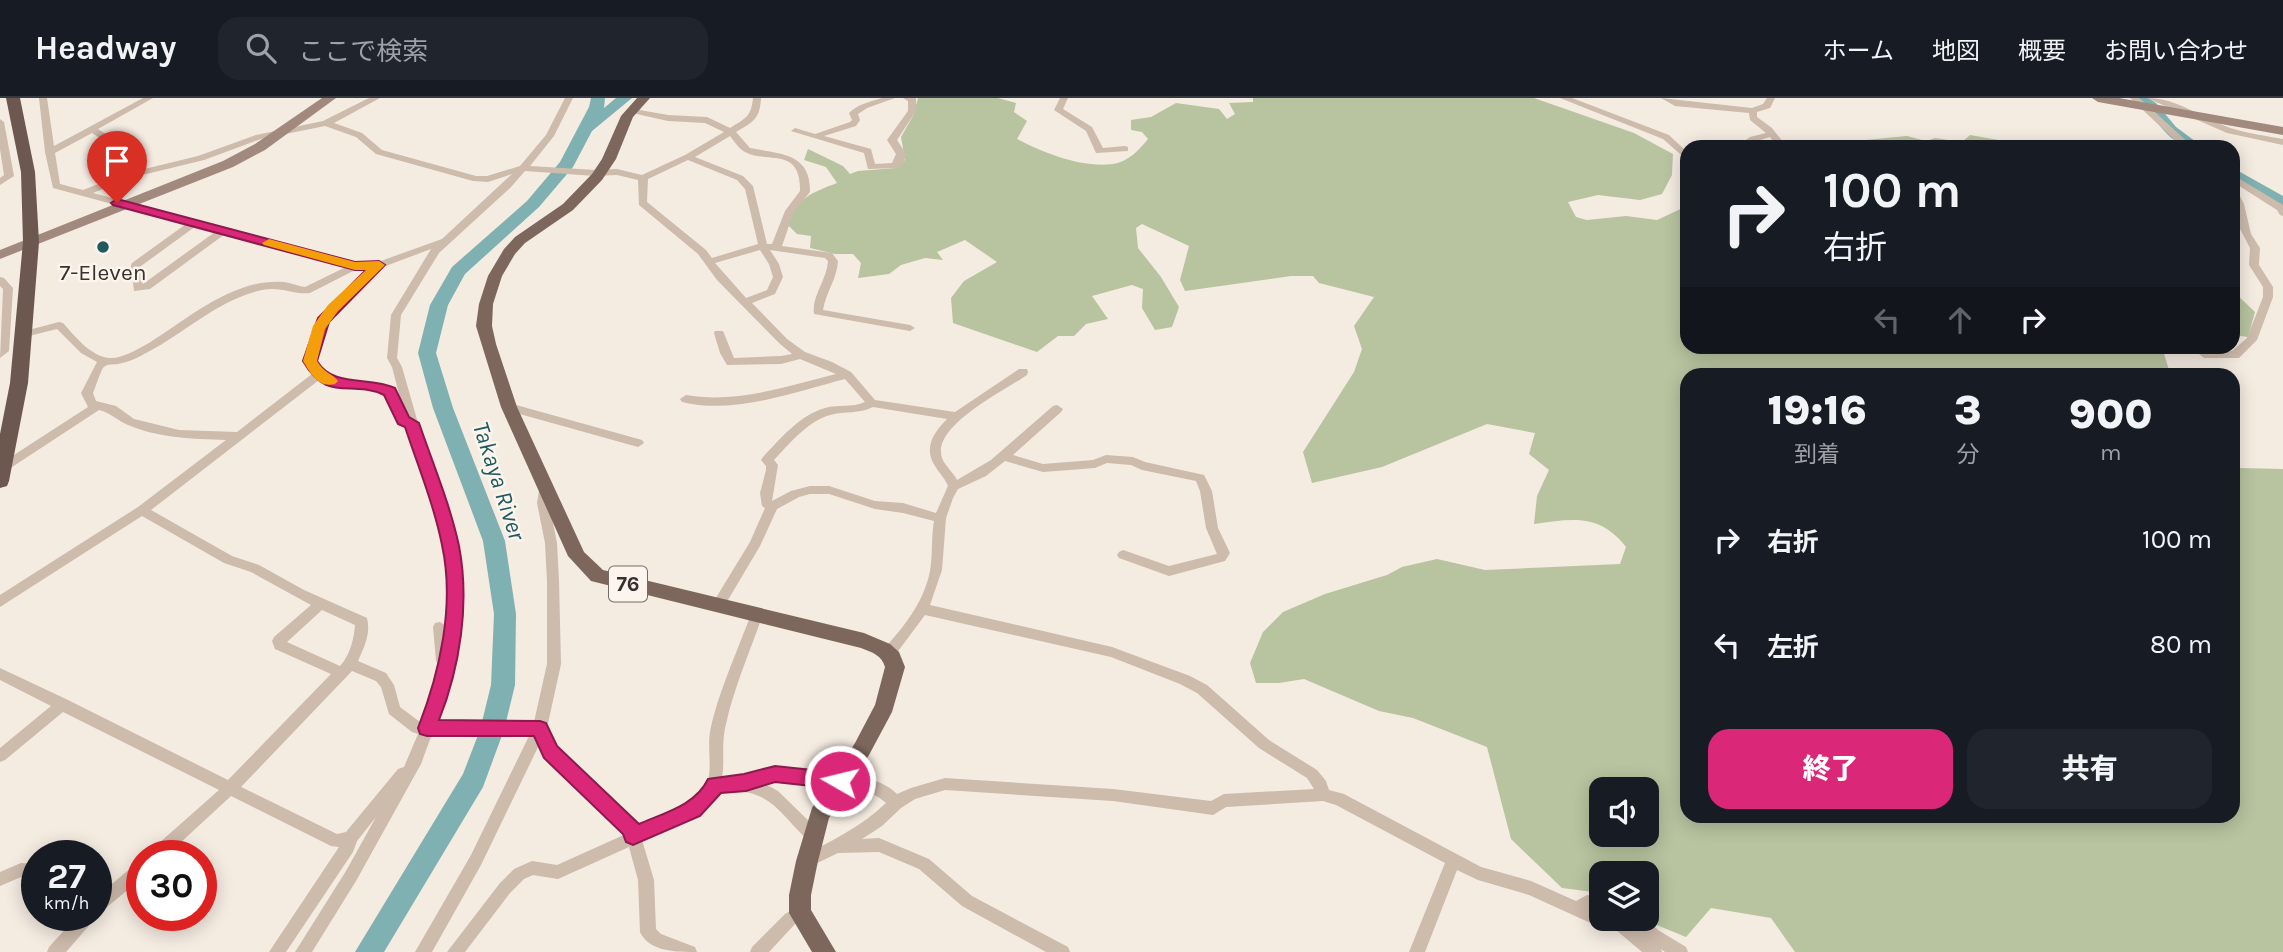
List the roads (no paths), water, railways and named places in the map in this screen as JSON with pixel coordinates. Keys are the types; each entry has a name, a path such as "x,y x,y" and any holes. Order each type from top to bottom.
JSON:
{"highway":[{"path":"2,473 25,334 31,242 28,172 13,98"}],"main road":[{"path":"0,255 228,164 285,131 330,98"},
{"path":"2098,98 2283,131"},
{"name":"76","path":"638,104 598,173 568,207 520,240 509,251 495,276 486,304 484,326 509,407 545,491 577,556 597,576 864,641 888,654"},
{"path":"825,952 800,913 800,895 807,861 819,815 862,749 885,706 895,667 888,654"}],"street":[{"path":"43,98 56,186 355,266 379,265 442,242"},
{"path":"50,152 149,98"},
{"path":"85,193 127,176 201,158 285,131 326,124 376,98"},
{"path":"303,952 371,841 416,760 438,699 452,639 455,581 451,546 392,358 393,334 400,305 442,242 508,186 525,168 550,136 569,98"},
{"path":"326,124 359,135 379,152 476,179 488,179 525,168 626,173 643,178 688,157 730,131 756,112 757,98"},
{"path":"819,135 853,124 856,120 853,113 860,108 891,98"},
{"path":"795,131 819,135 868,151 871,167 895,166 901,154 892,141 912,111 912,99 907,98"},
{"path":"1064,98 1058,110 1089,127 1095,135 1099,151 1125,149"},
{"path":"1564,98 1665,137 1680,151"},
{"path":"1665,98 1675,103 1753,111 1767,106 1770,98"},
{"path":"2134,98 2151,106 2169,133 2178,140"},
{"path":"638,104 668,118 700,119 730,131 747,150 785,155 794,160 799,167 805,192 789,206 787,220 776,247"},
{"path":"1753,111 1753,118 1776,140"},
{"path":"2194,116 2230,131 2283,142"},
{"path":"0,122 4,165 9,176 0,182"},
{"path":"93,130 140,160"},
{"path":"1752,140 1771,134"},
{"path":"688,157 740,178 746,183 763,246 778,277 771,292 745,302"},
{"path":"643,178 642,203 702,252 721,278 801,355 847,375 872,403"},
{"path":"2240,182 2281,208 2283,213"},
{"path":"2240,217 2248,240 2255,248 2254,265 2268,287 2268,297 2256,332 2240,351"},
{"path":"194,223 136,265 138,289 146,287 224,230"},
{"path":"709,262 763,246 828,255 833,261 834,275 821,299 818,312 910,328"},
{"path":"379,265 333,308 318,329 310,361 318,375 334,383 387,388 403,421 412,423"},
{"path":"237,436 178,434 130,422 111,409 97,406 88,399 87,393 99,366 105,361 129,358 209,309 271,284 287,284 306,291 355,266"},
{"path":"0,280 8,288 4,351 0,354"},
{"path":"7,316 26,311"},
{"path":"25,334 59,325 71,341 105,361"},
{"path":"719,333 724,353 732,362 780,360 801,355"},
{"path":"2204,354 2236,354"},
{"path":"954,486 935,455 936,444 955,416 1023,372"},
{"path":"0,602 142,510 318,375"},
{"path":"686,399 702,402 748,399 847,375"},
{"path":"772,506 766,503 765,496 772,473 772,464 767,460 787,438 819,416 833,410 850,412 872,403 955,416"},
{"path":"2,473 97,406"},
{"path":"509,407 594,433 638,443"},
{"path":"888,654 923,609 936,573 938,518 954,486 967,481 1002,456 1057,410"},
{"path":"1002,456 1043,468 1095,464 1105,459 1133,461 1142,466 1200,478 1206,491 1212,528 1224,553 1221,558 1169,571 1123,555"},
{"path":"717,606 756,543 772,506 795,494 820,489 938,518"},
{"path":"423,952 476,860 540,728 554,664 554,582 551,543 543,503 545,491"},
{"path":"142,510 228,560 255,568 320,604 362,622 361,636 345,668 230,787 172,840"},
{"path":"320,604 279,641 280,645 345,668 381,677 387,685 394,710 416,728 540,728"},
{"path":"923,609 1112,652 1185,681 1202,689 1264,744 1312,774 1321,786 1323,795"},
{"path":"455,952 519,874 532,868 558,872 693,810 712,792 715,785 715,744 719,722 757,614"},
{"path":"440,627 443,661 447,662"},
{"path":"0,674 336,841 350,838"},
{"path":"0,756 63,704"},
{"path":"540,728 551,752 632,830 646,880 648,932 656,939 689,952"},
{"path":"277,952 348,846 350,838 416,760"},
{"path":"715,785 746,782 759,776 775,774 868,785 884,791 895,803"},
{"path":"746,782 783,801 799,823 814,836"},
{"path":"807,861 877,821 895,803 911,794 945,784 1113,795 1213,808 1224,801 1323,795 1339,799 1478,873 1531,888 1580,908 1595,918 1620,923 1654,952"},
{"path":"837,846 879,845 915,859 967,901 1062,952"},
{"path":"1417,952 1453,861"},
{"path":"0,879 21,870"},
{"path":"1580,908 1589,902"},
{"path":"758,952 790,919 800,913"},
{"path":"55,952 74,931"},
{"path":"1648,931 1680,952"}],"waterway":[{"name":"Takaya River","path":"369,952 474,779 492,730 503,685 505,614 494,541 443,408 427,353 439,305 458,271 533,204 567,164 597,107 598,98"},
{"path":"591,127 625,98"},
{"path":"2138,98 2151,106 2171,130 2185,140"},
{"path":"2240,177 2283,203"}],"place":[{"name":"7-Eleven","path":"103,247"}]}
